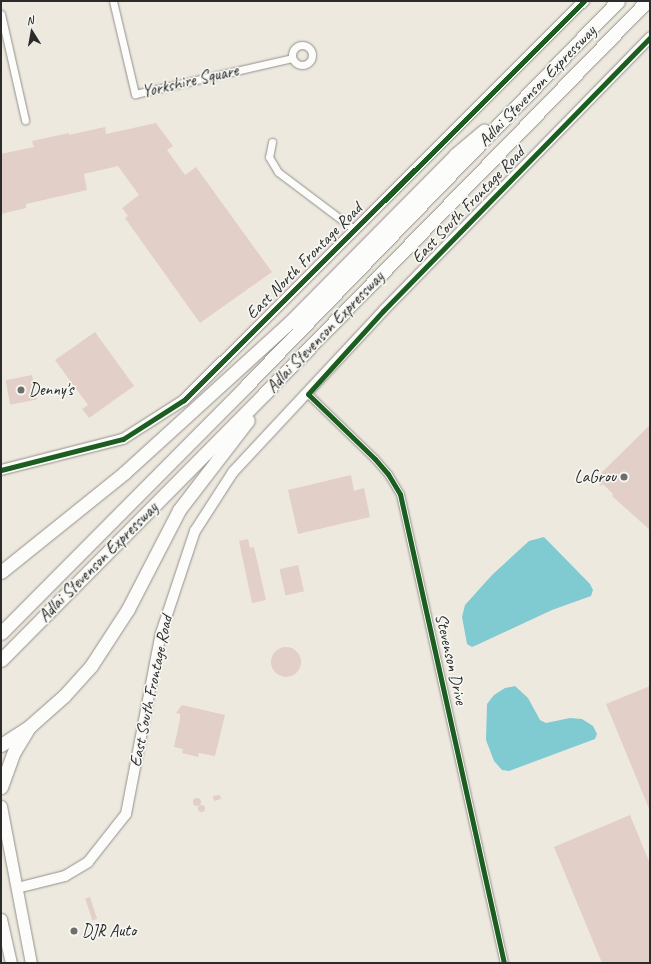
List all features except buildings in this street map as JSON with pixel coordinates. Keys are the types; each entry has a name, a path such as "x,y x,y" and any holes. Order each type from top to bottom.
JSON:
{"highway":[{"name":"Adlai Stevenson Expressway","path":"1,633 247,385 618,1"},
{"name":"Adlai Stevenson Expressway","path":"1,660 265,393 647,1"},
{"path":"1,572 7,564 46,538 130,468 290,322 455,155 543,80"},
{"path":"1,745 30,726 64,696 91,666 128,609 179,510 233,441 265,393"},
{"path":"1,787 14,752 30,726"}],"main road":[{"path":"1,806 31,963"},
{"path":"1,919 11,963"}],"street":[{"name":"Yorkshire Square","path":"113,1 135,94 292,58"},
{"name":"East North Frontage Road","path":"1,470 122,438 184,400 584,1"},
{"path":"1,14 25,120"},
{"name":"East South Frontage Road","path":"17,888 65,876 88,862 126,814 159,639 195,531 233,472 308,394 383,311 650,37"},
{"path":"272,142 269,157 278,172 355,230"},
{"name":"Stevenson Drive","path":"308,394 388,474 400,494 504,963"}],"water":[{"path":"544,537 590,584 593,590 591,596 552,610 472,647 467,644 462,617 465,605 492,575 529,541"},
{"path":"515,686 528,698 540,720 546,723 570,718 582,719 593,726 597,734 595,739 509,771 502,770 494,761 486,740 487,704 494,695 505,688"}],"cycle path":[{"path":"1,470 123,439 184,400 584,1"},
{"path":"504,963 400,494 388,474 375,459 308,394 383,311 650,37"}],"place":[{"name":"Denny's","path":"21,390"},
{"name":"LaGrou","path":"624,477"},
{"name":"DJR Auto","path":"74,931"}]}
